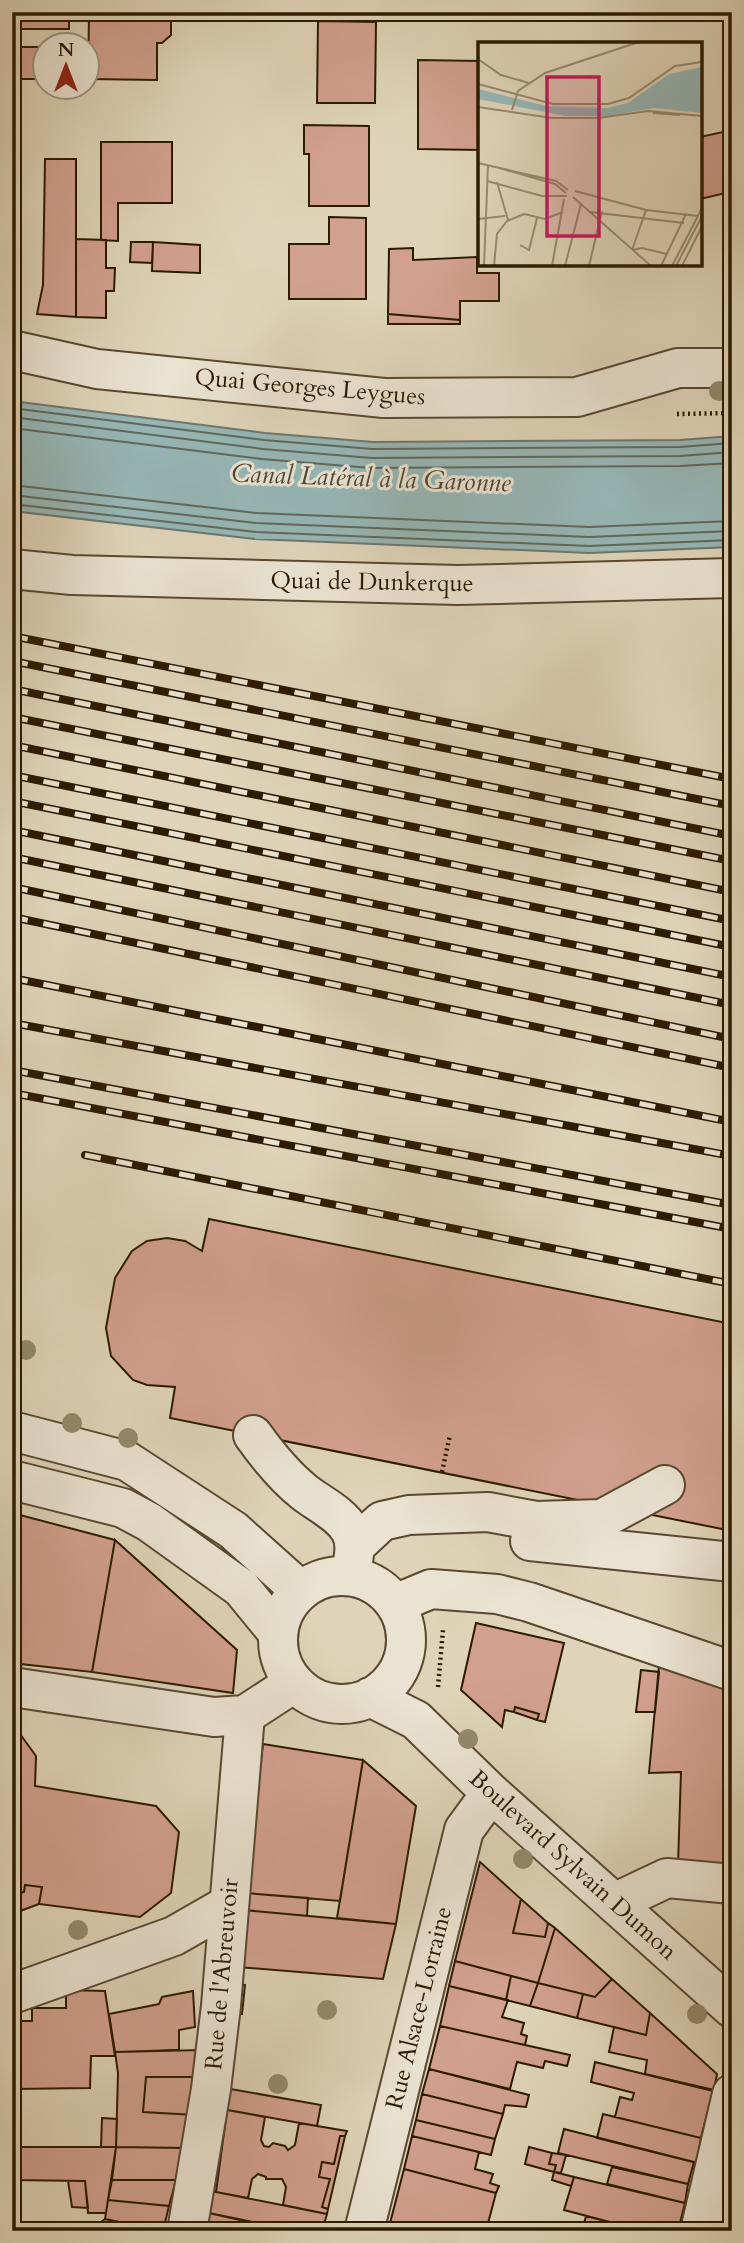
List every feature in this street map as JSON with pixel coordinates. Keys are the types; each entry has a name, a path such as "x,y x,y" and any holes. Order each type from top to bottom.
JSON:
{"street":[{"name":"Quai Georges Leygues","path":"12,350 97,369 384,398 577,397 678,368 732,368"},
{"name":"Quai de Dunkerque","path":"12,569 72,575 458,584 732,578"},
{"path":"12,1431 127,1461 233,1531 301,1591"},
{"path":"253,1434 274,1464 350,1530 353,1561 368,1581 395,1604 404,1622 406,1643 383,1685 353,1703 334,1703 319,1700 294,1683 281,1660 278,1633 286,1610 301,1591 316,1581 333,1576 353,1561 382,1521 409,1515 488,1512 536,1521 601,1519 665,1485"},
{"path":"12,1480 122,1508 149,1522 241,1588 278,1633"},
{"path":"434,1516 456,1528 565,1547 732,1562"},
{"path":"395,1604 430,1589 497,1594 530,1602 732,1671"},
{"path":"12,1687 214,1717 245,1715 294,1683"},
{"name":"Boulevard Sylvain Dumon","path":"383,1685 491,1793 732,2008"},
{"name":"Rue de l'Abreuvoir","path":"187,2231 211,2089 221,2006 245,1715"},
{"name":"Rue Alsace-Lorraine","path":"364,2231 464,1830 491,1793"},
{"path":"614,1903 667,1878 732,1884"},
{"path":"12,1994 174,1936 228,1905"},
{"path":"700,2231 732,2094"}],"path":[{"path":"438,1687 442,1657 441,1620"}],"water":[{"name":"Canal Latéral à la Garonne","path":"12,401 265,433 373,442 680,440 732,436 732,547 589,553 255,539 12,511"}],"building":[{"path":"12,12 69,12 69,29 12,29"},
{"path":"89,14 171,15 171,35 162,43 157,43 157,80 102,79 102,32 89,32"},
{"path":"318,21 376,22 375,103 317,103"},
{"path":"12,47 32,47 32,79 12,79"},
{"path":"418,60 478,61 478,150 418,149"},
{"path":"304,125 369,126 369,206 309,206 309,154 304,154"},
{"path":"732,130 730,192 702,199 702,137"},
{"path":"101,142 172,142 172,203 118,203 118,241 101,240"},
{"path":"45,159 76,159 76,317 37,314 43,285"},
{"path":"329,217 366,218 366,299 289,299 289,244 329,244"},
{"path":"76,239 106,240 106,268 115,268 114,291 106,291 106,318 76,317"},
{"path":"131,242 153,242 152,263 130,262"},
{"path":"153,242 200,245 200,273 152,271"},
{"path":"413,248 413,260 477,257 477,273 499,273 499,301 460,301 460,320 388,314 389,249"},
{"path":"388,314 460,320 460,324 388,324"},
{"path":"209,1219 732,1324 732,1531 170,1418 175,1387 147,1385 133,1380 111,1356 106,1328 115,1278 132,1251 147,1241 167,1238 185,1241 202,1251"},
{"path":"16,1514 115,1540 92,1672 12,1663 12,1534"},
{"path":"115,1540 237,1650 233,1693 92,1672"},
{"path":"476,1623 564,1643 545,1722 537,1720 539,1714 515,1707 514,1712 505,1710 502,1727 461,1690"},
{"path":"659,1666 732,1689 732,1867 678,1865 681,1772 649,1773"},
{"path":"641,1670 659,1672 655,1712 636,1712"},
{"path":"515,1707 539,1714 537,1720 514,1712"},
{"path":"12,1723 36,1756 35,1786 156,1806 179,1832 171,1893 140,1917 39,1904 42,1887 25,1885 24,1892 12,1895"},
{"path":"263,1744 363,1760 340,1901 246,1893"},
{"path":"363,1760 416,1806 396,1924 337,1918"},
{"path":"480,1862 521,1899 513,1933 545,1937 548,1923 555,1928 538,1983 455,1961"},
{"path":"25,1885 42,1887 39,1904 12,1914 12,1895 24,1892"},
{"path":"246,1893 308,1898 307,1916 244,1910"},
{"path":"521,1899 548,1923 545,1937 513,1933"},
{"path":"244,1910 396,1924 383,1979 238,1967"},
{"path":"555,1928 612,1979 595,1997 538,1983"},
{"path":"455,1961 511,1976 506,2000 449,1986"},
{"path":"511,1976 538,1983 530,2006 506,2000"},
{"path":"612,1979 650,2013 646,2035 577,2018 583,1994 595,1997"},
{"path":"237,1983 245,1985 242,2014 234,2014"},
{"path":"538,1983 583,1994 577,2018 530,2006"},
{"path":"449,1986 508,2000 502,2017 524,2023 521,2034 527,2036 525,2045 440,2026"},
{"path":"66,1990 105,1991 115,2056 91,2056 90,2088 12,2089 12,2021 32,2021 32,2008 66,2008"},
{"path":"193,1991 195,2027 179,2030 179,2050 115,2052 109,2014 159,2004 162,1997"},
{"path":"650,2013 717,2074 714,2090 645,2074 647,2060 609,2052 614,2027 646,2035"},
{"path":"440,2026 570,2055 567,2066 545,2061 543,2068 517,2062 510,2089 429,2069"},
{"path":"203,2050 200,2077 146,2077 143,2112 195,2115 191,2148 116,2147 118,2073 115,2052"},
{"path":"595,2062 713,2091 701,2138 615,2117 620,2097 632,2100 634,2093 591,2082"},
{"path":"429,2069 529,2095 526,2107 505,2105 503,2114 422,2094"},
{"path":"146,2077 200,2077 195,2115 143,2112"},
{"path":"225,2088 321,2105 317,2126 222,2109"},
{"path":"422,2094 503,2114 495,2139 416,2120"},
{"path":"222,2109 227,2110 216,2192 211,2191"},
{"path":"227,2110 265,2117 261,2140 264,2146 269,2147 273,2143 285,2146 288,2150 295,2145 299,2123 347,2131 345,2136 340,2136 334,2164 322,2162 319,2177 330,2179 322,2207 328,2209 327,2214 283,2205 286,2187 282,2179 266,2179 258,2174 252,2179 248,2198 216,2192"},
{"path":"603,2114 701,2138 697,2163 597,2138"},
{"path":"102,2118 117,2119 116,2147 101,2147"},
{"path":"416,2120 495,2139 491,2155 412,2136"},
{"path":"564,2129 694,2162 688,2184 558,2153"},
{"path":"340,2136 345,2136 328,2209 322,2207 330,2179 319,2177 322,2162 334,2164"},
{"path":"412,2136 479,2152 475,2169 493,2174 490,2183 499,2186 496,2193 404,2169"},
{"path":"13,2147 116,2147 106,2213 88,2213 85,2181 13,2180"},
{"path":"116,2147 184,2148 176,2180 112,2180"},
{"path":"529,2147 552,2153 549,2164 556,2165 554,2172 525,2164"},
{"path":"552,2153 566,2155 561,2173 554,2172 556,2165 549,2164"},
{"path":"612,2167 688,2184 685,2203 607,2184"},
{"path":"404,2169 496,2193 486,2231 401,2231 389,2227"},
{"path":"554,2172 574,2177 571,2186 552,2180"},
{"path":"574,2177 685,2203 678,2231 644,2231 564,2210"},
{"path":"112,2180 176,2180 169,2206 108,2200"},
{"path":"68,2181 85,2181 88,2208 72,2207"},
{"path":"211,2191 327,2214 322,2231 291,2231 204,2212"},
{"path":"108,2200 169,2206 163,2231 105,2219"},
{"path":"722,2201 732,2204 732,2231 713,2231"},
{"path":"204,2212 248,2221 246,2231 198,2231"},
{"path":"586,2216 644,2231 582,2231"},
{"path":"105,2219 159,2231 89,2231"},
{"path":"248,2221 285,2229 285,2231 246,2231"}],"railway":[{"path":"12,636 732,779"},
{"path":"12,661 732,806"},
{"path":"12,689 732,836"},
{"path":"12,717 732,861"},
{"path":"12,745 732,892"},
{"path":"12,775 732,921"},
{"path":"12,801 732,947"},
{"path":"12,830 732,977"},
{"path":"12,857 732,1005"},
{"path":"12,887 732,1039"},
{"path":"12,917 732,1068"},
{"path":"12,978 732,1122"},
{"path":"12,1023 732,1156"},
{"path":"12,1070 732,1205"},
{"path":"12,1093 732,1229"},
{"path":"85,1155 732,1284"}]}
